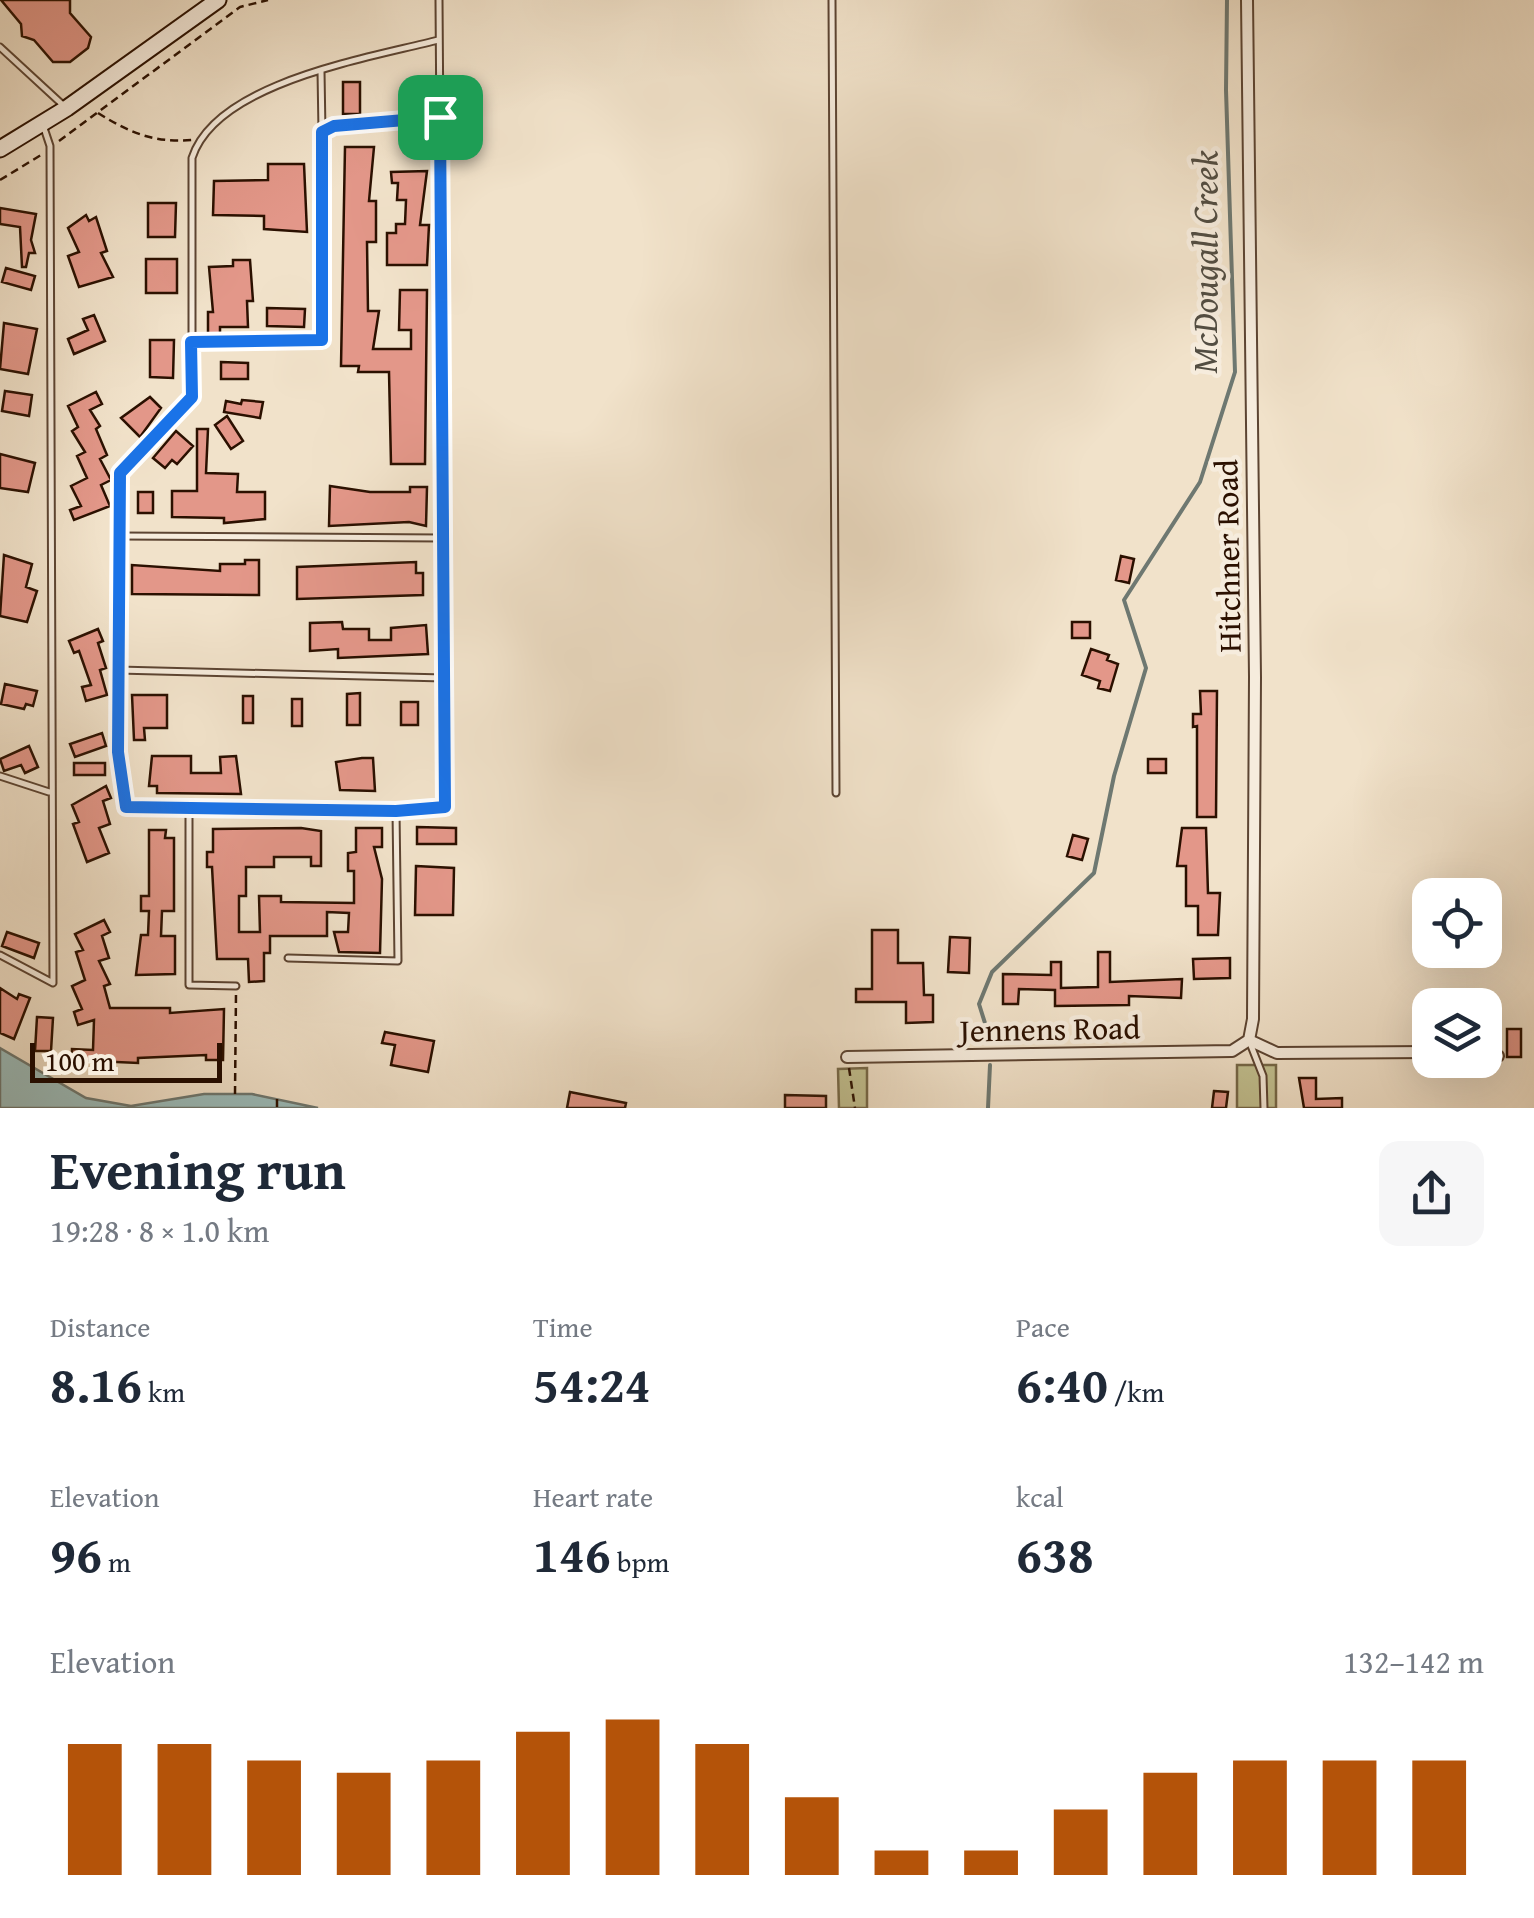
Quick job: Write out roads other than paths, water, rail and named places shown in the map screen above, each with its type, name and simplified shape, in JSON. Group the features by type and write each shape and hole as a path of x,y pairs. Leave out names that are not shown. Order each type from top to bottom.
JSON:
{"main road":[{"path":"0,149 66,108 218,0"}],"street":[{"name":"Hitchner Road","path":"1247,0 1255,677 1254,1019 1249,1040"},
{"path":"1249,1040 1278,1053 1412,1052"},
{"name":"Jennens Road","path":"847,1057 1232,1052 1249,1040"}],"lane":[{"path":"126,807 396,811 445,807 440,0"},
{"path":"832,0 836,793"},
{"path":"192,397 192,158 198,139 239,106 289,79 440,40"},
{"path":"0,47 66,108"},
{"path":"191,342 322,340 321,71"},
{"path":"322,132 334,126 440,117"},
{"path":"0,955 54,984 57,956 50,792 50,146 42,122"},
{"path":"120,536 442,538"},
{"path":"118,670 444,678"},
{"path":"0,776 50,792"},
{"path":"189,808 189,985 236,986"},
{"path":"288,958 398,961 396,811"},
{"name":"Hitchner Road","path":"1249,1040 1263,1076 1264,1108"}],"water":[{"path":"0,1048 86,1098 131,1106 204,1094 252,1094 318,1108 0,1108"}],"waterway":[{"name":"McDougall Creek","path":"990,1039 979,1004 992,972 1094,873 1114,776 1146,668 1124,600 1200,482 1235,372 1227,0"},
{"name":"McDougall Creek","path":"988,1108 990,1065"}]}
